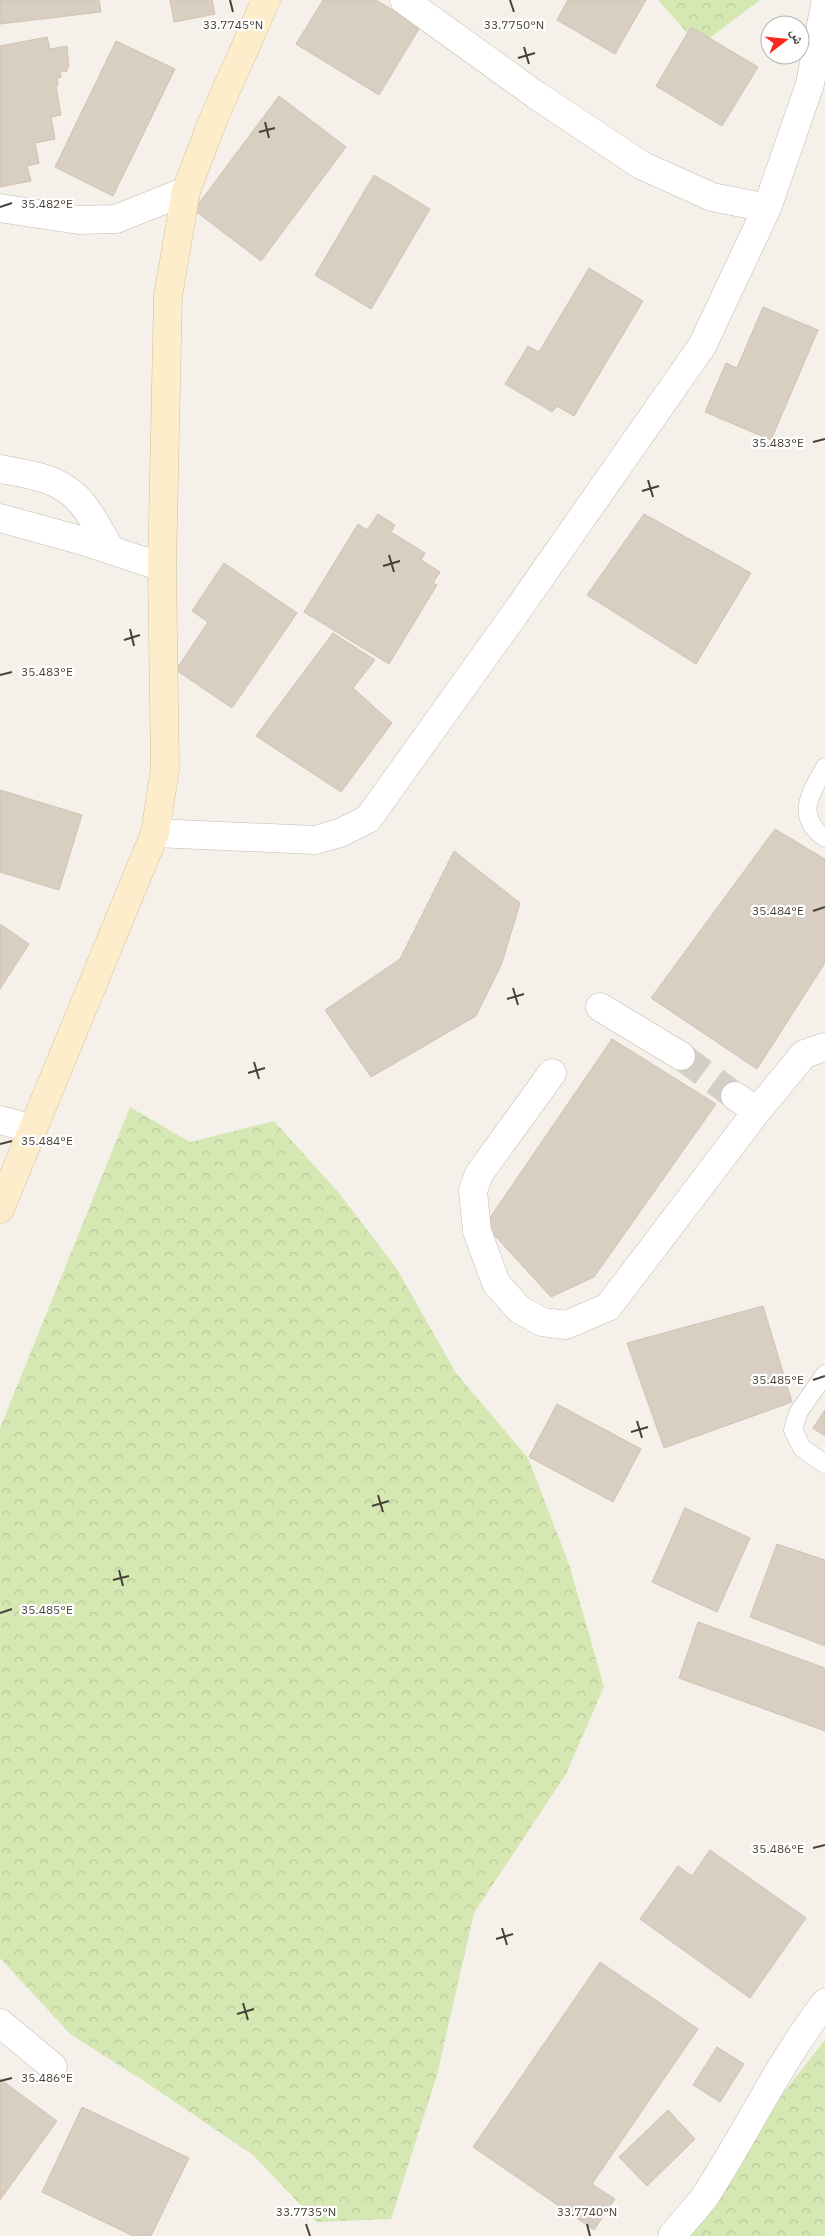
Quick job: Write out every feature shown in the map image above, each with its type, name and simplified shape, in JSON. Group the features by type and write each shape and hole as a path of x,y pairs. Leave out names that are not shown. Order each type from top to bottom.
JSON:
{"street":[{"path":"0,1209 155,833 165,769 162,567 168,296 186,191 212,120 266,0"},
{"path":"404,0 536,95 641,164 712,197 767,208"},
{"path":"155,833 315,840 340,833 368,819 520,607 702,346 767,208 810,84 825,4"},
{"path":"0,208 78,220 116,219 186,191"},
{"path":"0,469 33,475 62,485 84,505 111,550"},
{"path":"0,518 111,550 162,567"},
{"path":"600,1007 681,1056"},
{"path":"552,1072 479,1174 473,1191 477,1231 496,1283 519,1309 542,1322 566,1325 608,1307 746,1103 804,1054 825,1048"},
{"path":"0,1120 33,1129"},
{"path":"672,2236 702,2200 734,2150 800,2035 825,2003"},
{"path":"0,2023 53,2067"}],"lane":[{"path":"825,767 807,802 807,816 817,832 825,838"},
{"path":"825,1374 798,1413 793,1430 802,1448 825,1464"}],"green space":[{"path":"658,0 760,0 699,46"},
{"path":"130,1107 190,1142 274,1121 339,1193 397,1269 456,1373 528,1458 569,1564 604,1687 566,1774 474,1913 437,2075 391,2219 317,2222 253,2155 147,2083 70,2034 0,1958 0,1428"},
{"path":"825,2040 825,2236 670,2236"}],"building":[{"path":"0,0 99,0 101,12 0,24"},
{"path":"170,0 212,0 215,14 174,22"},
{"path":"323,0 376,0 420,27 379,95 296,44"},
{"path":"568,0 646,0 615,54 557,20"},
{"path":"691,27 758,67 722,126 656,86"},
{"path":"47,37 50,49 67,46 69,67 67,71 60,72 61,77 57,78 58,85 56,86 61,115 51,117 55,139 35,143 39,163 27,166 31,181 0,187 0,46"},
{"path":"116,41 175,69 113,196 55,167"},
{"path":"279,96 346,147 261,261 194,210"},
{"path":"374,175 430,209 371,309 315,275"},
{"path":"589,268 643,301 574,416 557,406 552,412 505,384 528,346 539,352"},
{"path":"763,307 818,330 771,440 705,412 726,363 737,368"},
{"path":"378,514 395,525 391,532 425,553 421,560 440,572 433,583 437,585 389,664 304,612 358,524 367,530"},
{"path":"644,514 751,573 696,664 587,595"},
{"path":"224,563 297,613 232,708 176,670 208,622 192,611"},
{"path":"333,633 375,660 353,688 392,723 341,792 256,736"},
{"path":"0,790 82,815 59,890 0,872"},
{"path":"775,829 825,859 825,963 757,1069 651,998"},
{"path":"454,851 520,903 502,963 476,1016 371,1077 325,1010 400,959"},
{"path":"0,924 29,944 0,989"},
{"path":"612,1039 716,1104 594,1277 551,1297 485,1225"},
{"path":"763,1306 792,1402 664,1448 627,1343"},
{"path":"557,1404 641,1449 613,1502 529,1457"},
{"path":"825,1410 825,1436 813,1428"},
{"path":"685,1508 750,1538 717,1612 652,1582"},
{"path":"777,1544 825,1560 825,1646 750,1617"},
{"path":"698,1622 825,1668 825,1731 679,1678"},
{"path":"710,1850 806,1918 750,1998 640,1919 678,1866 692,1876"},
{"path":"600,1962 698,2029 592,2184 615,2199 594,2230 473,2147"},
{"path":"717,2047 744,2064 720,2102 693,2085"},
{"path":"0,2079 57,2121 0,2200"},
{"path":"82,2107 189,2158 151,2236 133,2236 42,2192"},
{"path":"668,2110 695,2139 647,2186 619,2157"}],"tunnel":[{"path":"681,1056 735,1096"}]}
